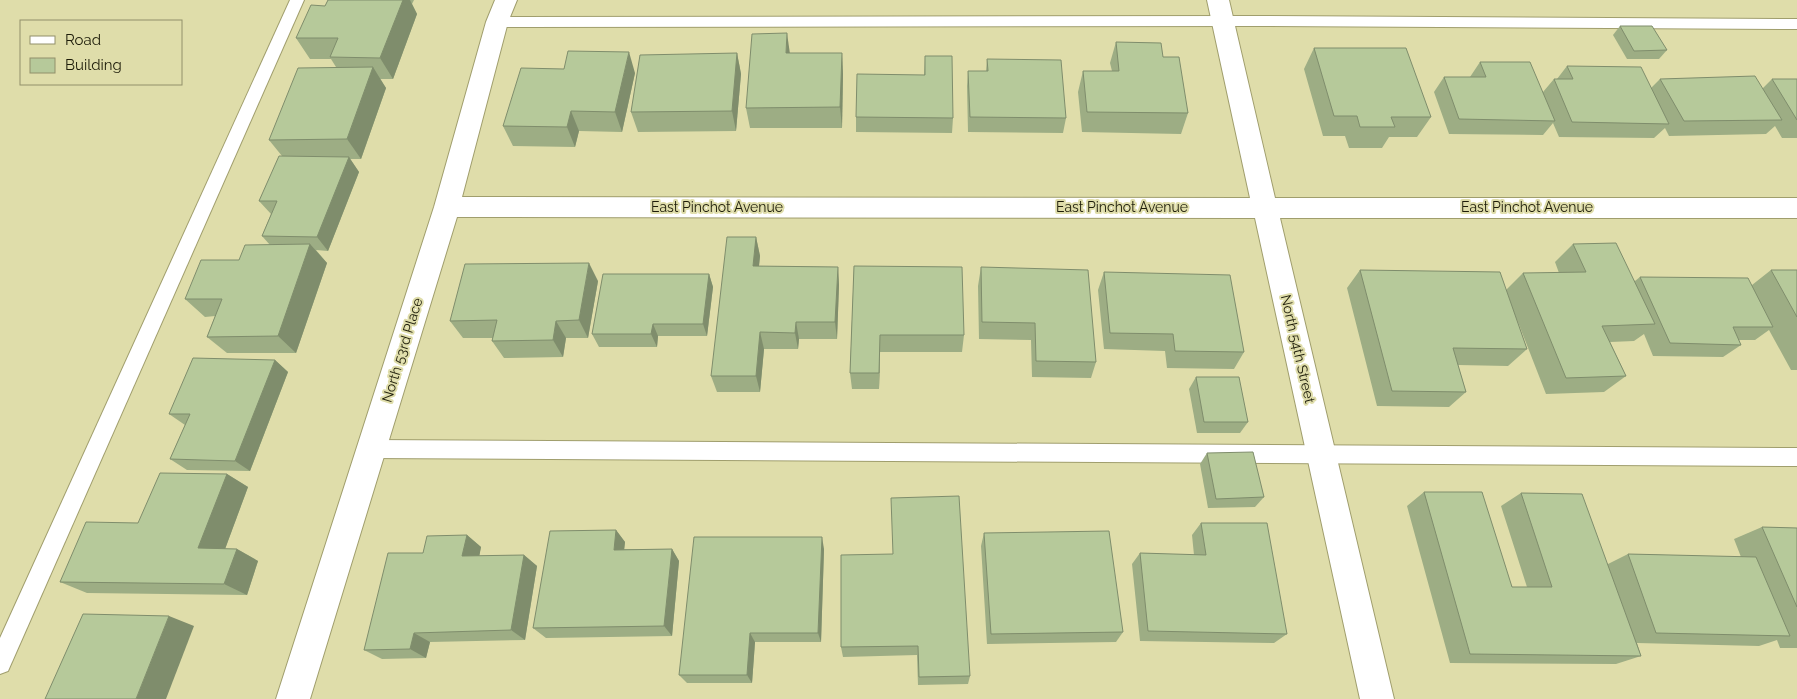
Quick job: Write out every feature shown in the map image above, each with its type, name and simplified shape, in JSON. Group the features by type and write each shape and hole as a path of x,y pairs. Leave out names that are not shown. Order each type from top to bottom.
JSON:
{"street":[{"name":"North 54th Street","path":"1221,10 1377,699"},
{"name":"North 53rd Place","path":"293,699 447,206 502,11"},
{"name":"East Pinchot Avenue","path":"447,206 1797,208"}],"lane":[{"path":"0,663 297,0"},
{"path":"502,11 1221,10 1797,24"},
{"path":"371,448 1797,457"}],"building":[{"path":"328,0 403,0 380,58 330,57 338,38 296,38 311,5 325,6"},
{"path":"1620,26 1652,26 1667,50 1634,51"},
{"path":"787,33 786,53 842,53 840,107 746,108 752,34"},
{"path":"1116,42 1161,43 1163,57 1179,57 1188,113 1087,112 1083,71 1119,71"},
{"path":"1314,48 1406,48 1431,117 1391,117 1395,127 1360,127 1357,116 1334,116"},
{"path":"568,51 629,52 615,112 571,111 567,127 503,126 521,68 564,69"},
{"path":"737,53 732,111 631,112 640,55"},
{"path":"925,56 952,56 953,118 856,117 857,74 925,75"},
{"path":"987,59 1061,60 1066,118 970,117 968,71 988,71"},
{"path":"1480,62 1530,62 1555,121 1459,119 1444,77 1486,77"},
{"path":"1567,66 1641,67 1669,124 1572,122 1554,79 1573,79"},
{"path":"373,67 347,139 269,140 298,68"},
{"path":"1755,76 1782,120 1684,121 1660,79"},
{"path":"1772,79 1797,79 1797,120"},
{"path":"279,156 349,157 317,237 262,236 277,201 259,201"},
{"path":"727,237 756,237 753,266 838,267 835,322 796,322 795,333 760,332 756,376 711,376"},
{"path":"1616,243 1655,324 1602,326 1626,376 1566,378 1523,273 1586,272 1573,244"},
{"path":"310,244 278,336 207,337 222,299 185,299 201,260 239,260 245,245"},
{"path":"589,263 579,320 556,321 553,340 492,341 497,320 450,321 465,264"},
{"path":"854,266 962,267 964,335 880,335 879,373 850,373"},
{"path":"981,267 1088,270 1096,362 1036,361 1035,323 982,322"},
{"path":"1360,270 1500,272 1527,349 1453,348 1466,392 1392,391"},
{"path":"1771,270 1797,270 1797,317"},
{"path":"1104,272 1230,275 1244,352 1175,351 1173,334 1110,333"},
{"path":"603,274 709,274 703,324 653,324 651,334 592,334"},
{"path":"1640,277 1748,278 1773,327 1733,327 1741,345 1670,343"},
{"path":"193,358 275,360 235,461 170,459 190,414 169,414"},
{"path":"1196,377 1239,377 1248,422 1204,422"},
{"path":"1253,452 1264,497 1216,499 1207,453"},
{"path":"160,473 227,474 198,548 237,549 224,584 60,582 86,522 138,523"},
{"path":"1424,492 1482,492 1512,587 1552,587 1521,493 1582,494 1641,656 1470,654"},
{"path":"959,496 970,676 919,677 918,646 841,647 841,555 893,554 891,498"},
{"path":"1201,523 1267,523 1287,634 1148,631 1140,553 1206,555"},
{"path":"1762,527 1797,528 1797,607"},
{"path":"616,530 614,550 672,549 664,626 533,628 550,531"},
{"path":"1109,531 1123,632 991,634 984,533"},
{"path":"467,535 462,556 524,555 511,630 414,633 410,649 364,650 388,553 423,553 427,536"},
{"path":"694,537 822,537 818,633 750,633 747,675 679,675"},
{"path":"1628,554 1756,557 1790,636 1656,633"},
{"path":"83,614 169,616 136,699 45,699"}]}
